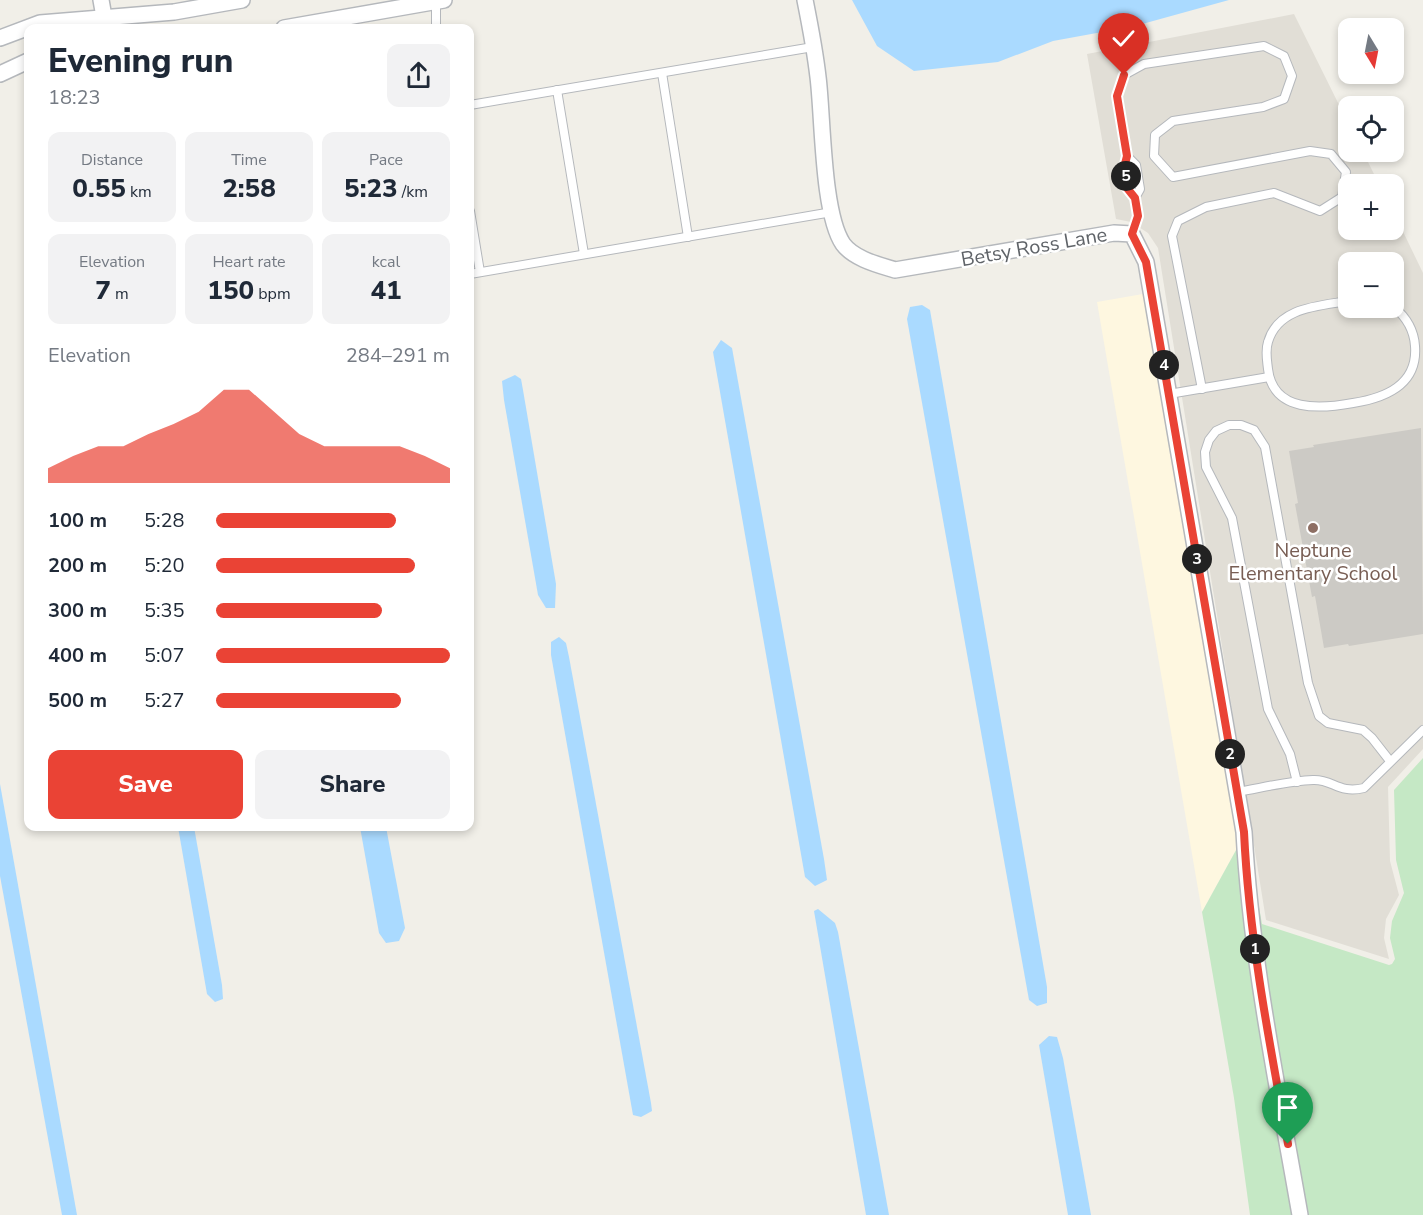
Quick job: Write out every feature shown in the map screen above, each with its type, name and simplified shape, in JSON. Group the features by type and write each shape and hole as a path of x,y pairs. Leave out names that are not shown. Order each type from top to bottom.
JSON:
{"street":[{"path":"101,0 105,22"},
{"path":"37,24 105,22 242,0"},
{"path":"306,24 439,0"},
{"name":"Betsy Ross Lane","path":"805,0 818,77 833,220 844,245 866,261 896,270 1114,233 1132,234 1146,262 1244,832 1247,886 1263,1002 1300,1215"},
{"path":"0,38 24,29"},
{"path":"0,74 24,63"}],"lane":[{"path":"436,24 439,0"},
{"path":"1132,234 1138,216 1135,198 1127,188 1124,168 1127,156 1117,96 1124,75 1144,64 1264,46 1284,56 1292,76 1284,99 1263,107 1173,121 1155,135 1154,156 1173,177 1310,151 1331,154 1346,172 1342,197 1320,211 1274,193 1206,207 1178,221 1172,236 1202,389"},
{"path":"474,104 813,47"},
{"path":"662,73 688,237"},
{"path":"557,90 584,255"},
{"path":"1127,156 1136,165 1140,189 1135,198"},
{"path":"474,273 832,212"},
{"path":"474,236 480,272"},
{"path":"1338,303 1302,309 1283,320 1268,340 1266,353 1269,377 1279,393 1290,402 1305,407 1327,408 1377,399 1402,385 1410,375 1416,351 1412,331 1404,316"},
{"path":"1169,394 1269,377"},
{"path":"1297,782 1290,754 1268,709 1232,518 1206,467 1205,452 1209,440 1216,431 1229,425 1254,430 1265,447 1308,683 1319,716 1328,723 1363,730 1390,761"},
{"path":"1237,792 1315,780 1352,791 1364,788 1423,730"}],"shaded area":[{"name":"Neptune Elementary School","path":"1294,14 1338,103 1338,162 1368,162 1374,174 1338,174 1338,240 1404,240 1404,234 1423,273 1423,749 1388,787 1390,861 1399,895 1386,919 1384,938 1389,959 1266,920 1158,248 1148,233 1131,222 1116,219 1087,54"},
{"path":"1160,291 1246,832 1202,912 1097,302"}],"green space":[{"path":"1423,758 1423,1215 1250,1215 1234,1098 1202,912 1246,832 1262,924 1389,965 1392,964 1395,959 1390,938 1392,921 1404,893 1396,860 1394,790"}],"water":[{"path":"852,0 1229,0 1135,26 1053,41 998,62 914,71 877,46"},
{"path":"922,305 930,310 1047,987 1047,1003 1037,1006 1029,1000 907,319 910,307"},
{"path":"721,340 732,348 824,859 827,880 815,886 805,877 713,352"},
{"path":"515,375 521,379 523,390 556,584 555,608 546,608 538,595 504,400 502,381"},
{"path":"559,637 566,643 569,657 651,1103 652,1111 641,1117 633,1115 551,655 551,642"},
{"path":"0,784 77,1215 62,1215 0,876"},
{"path":"179,831 195,831 223,999 215,1002 207,994"},
{"path":"361,831 387,831 405,928 399,941 386,943 379,933"},
{"path":"818,909 835,923 838,932 889,1215 866,1215 814,911"},
{"path":"1049,1036 1057,1037 1063,1058 1091,1215 1068,1215 1039,1045"}],"building":[{"path":"1421,428 1423,634 1324,648 1295,504 1298,503 1289,451"}],"place":[{"name":"Neptune Elementary School","path":"1313,528"}],"route":[{"path":"1124,75 1117,96 1127,156 1124,168 1127,188 1135,198 1138,216 1132,234 1146,262 1244,832 1247,886 1263,1002 1288,1144"}]}
